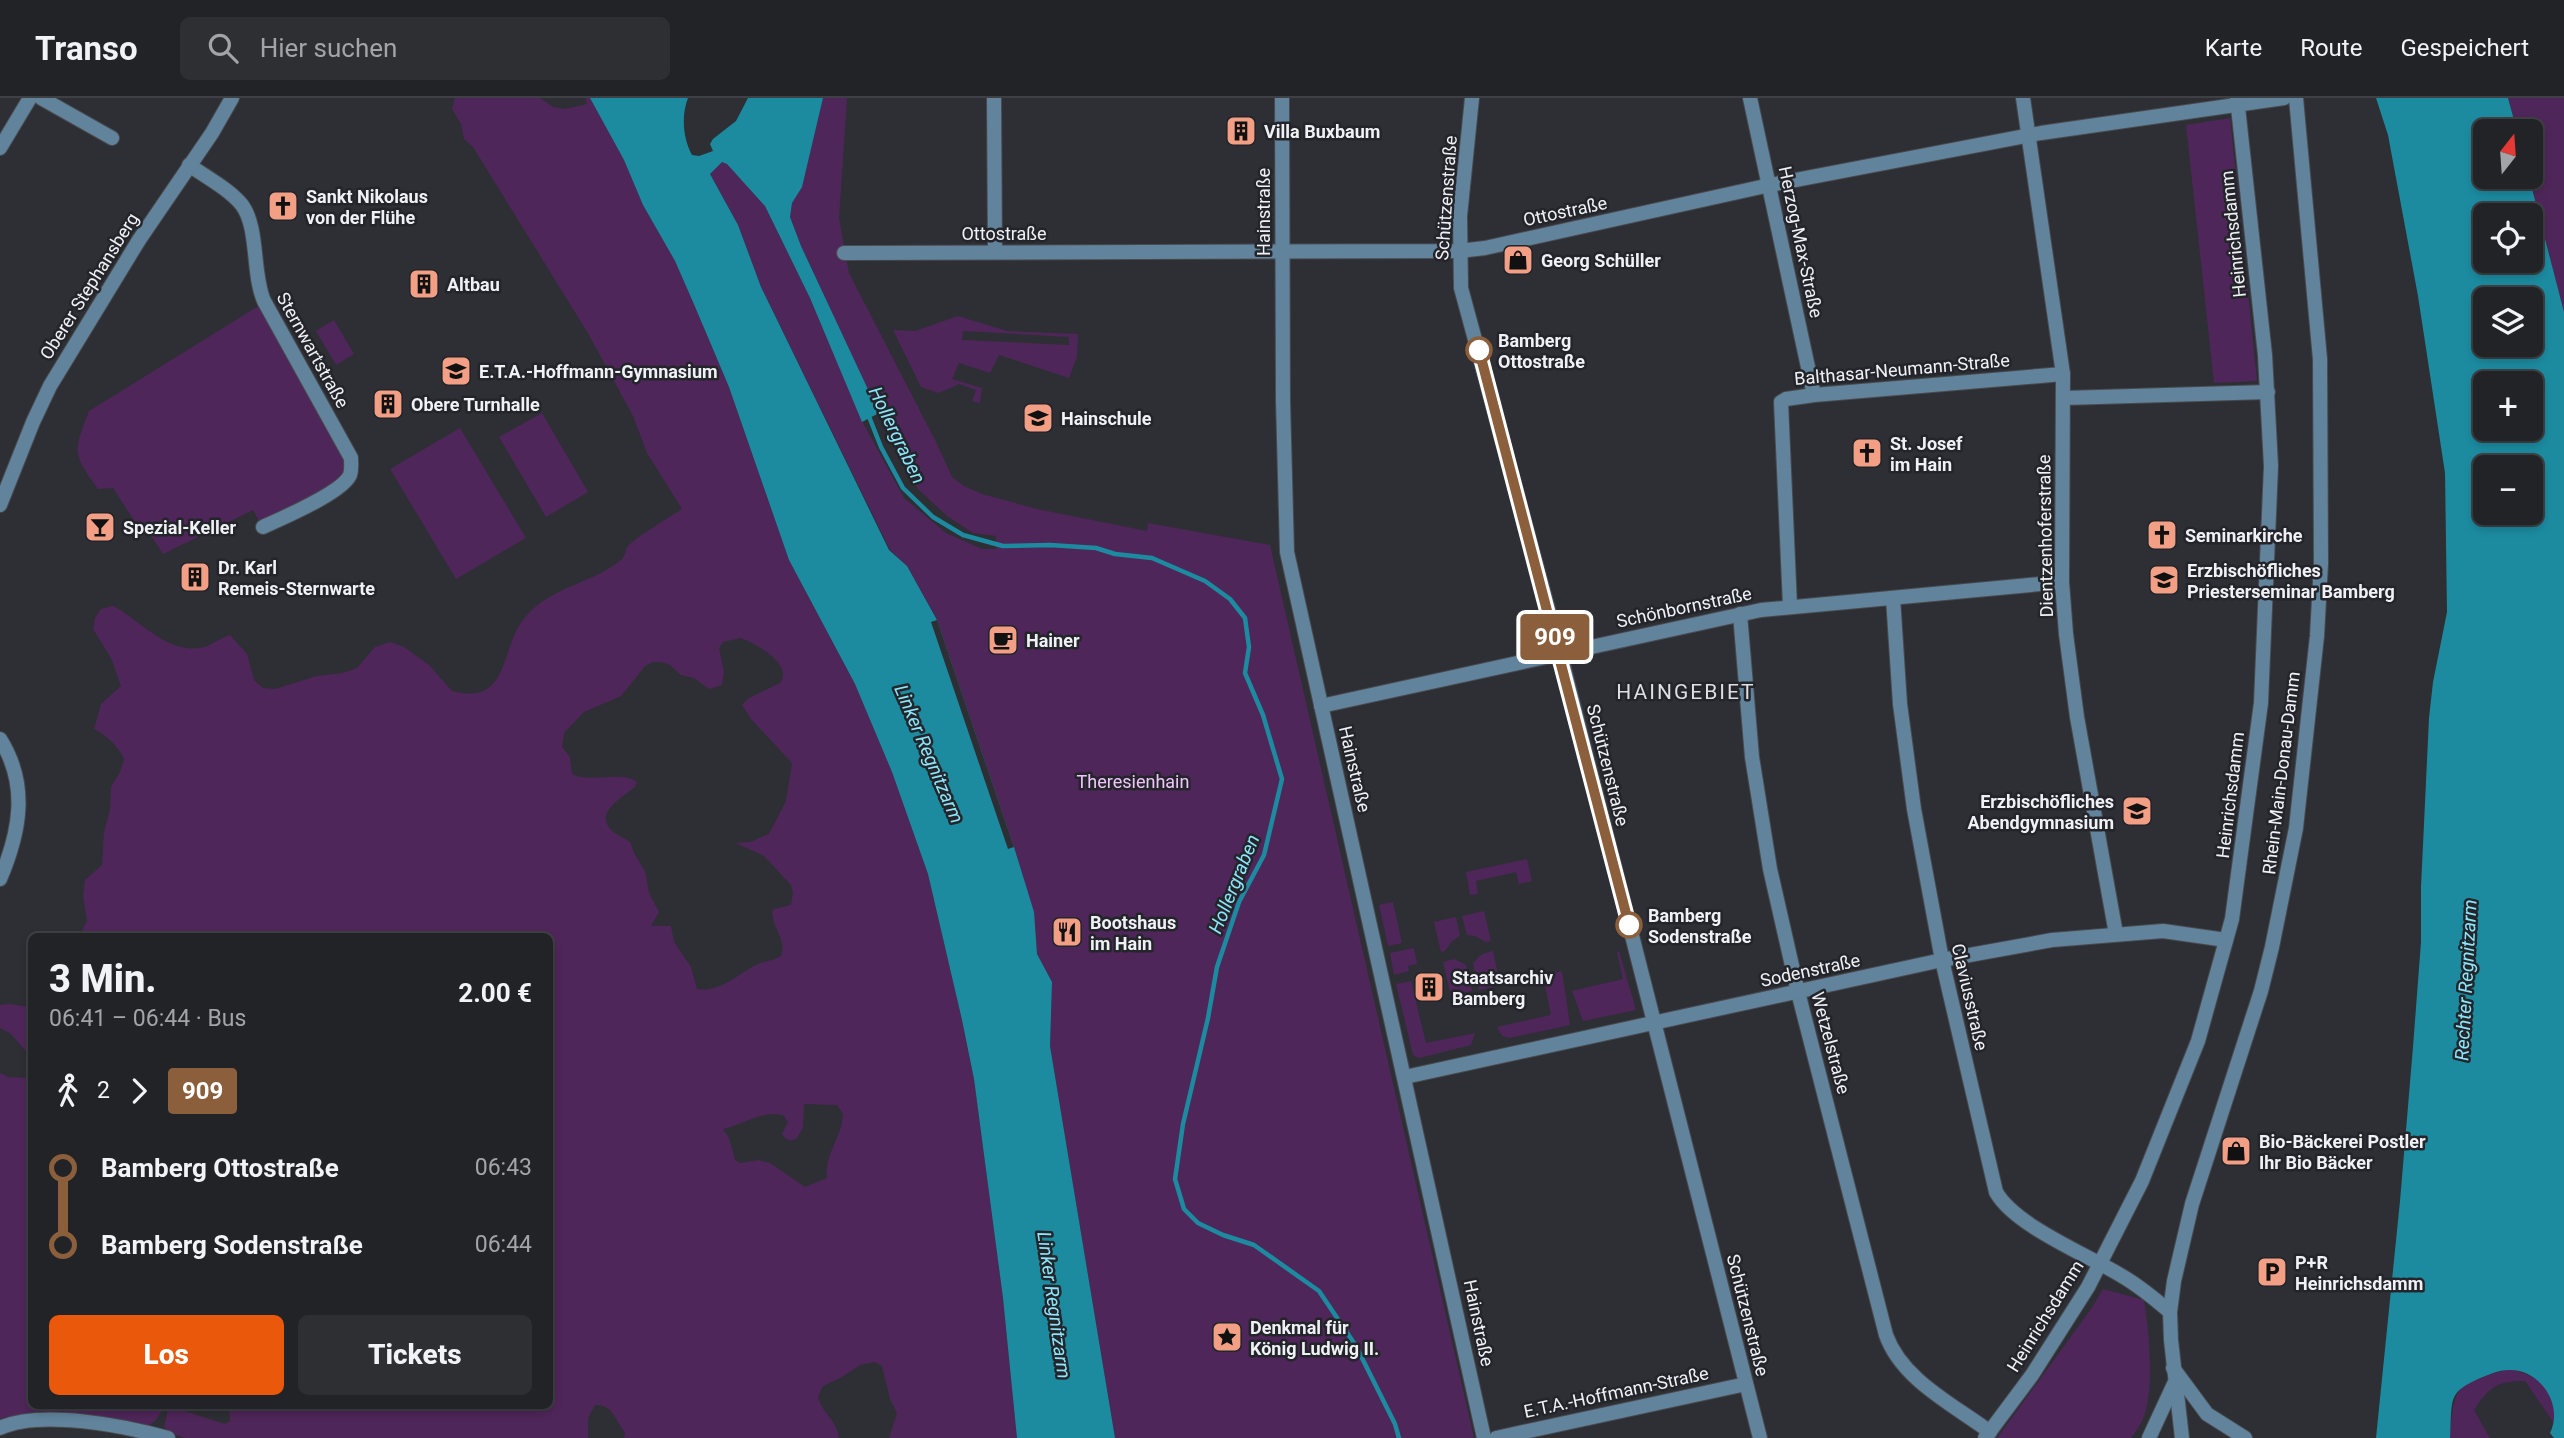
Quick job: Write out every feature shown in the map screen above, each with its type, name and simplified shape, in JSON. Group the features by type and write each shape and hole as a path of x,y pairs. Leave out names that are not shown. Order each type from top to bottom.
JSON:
{"street":[{"path":"0,148 30,98"},
{"path":"41,98 112,138"},
{"name":"Oberer Stephansberg","path":"0,505 50,386 139,240 212,133 232,98"},
{"path":"994,98 995,252"},
{"name":"Hainstraße","path":"1282,98 1286,537 1484,1438"},
{"name":"Schützenstraße","path":"1472,98 1460,216 1461,288 1560,653 1760,1438"},
{"name":"Herzog-Max-Straße","path":"1750,98 1814,395"},
{"name":"Dientzenhoferstraße","path":"2023,98 2063,374 2062,582 2077,717 2116,934"},
{"name":"Ottostraße","path":"844,253 1459,251 1485,248 1770,186 2029,135 2237,101 2284,98"},
{"name":"Rhein-Main-Donau-Damm","path":"2182,1438 2172,1367 2170,1312 2179,1256 2192,1204 2273,947 2296,828 2308,734 2321,564 2320,359 2296,98"},
{"name":"Heinrichsdamm","path":"1988,1435 2032,1375 2100,1265 2142,1181 2180,1089 2206,1014 2226,940 2242,856 2261,704 2270,466 2268,392 2237,101"},
{"name":"Sternwartstraße","path":"189,165 231,196 245,212 261,294 351,458 351,473 343,484 263,527"},
{"name":"Balthasar-Neumann-Straße","path":"1790,606 1781,402 1814,395 2063,374"},
{"path":"2064,398 2268,392"},
{"name":"Schönbornstraße","path":"1321,706 1740,614 1790,606 2062,582"},
{"name":"Claviusstraße","path":"1893,598 1900,704 1927,886 1996,1192 2017,1215 2146,1292 2170,1312"},
{"name":"Wetzelstraße","path":"1740,614 1752,757 1777,902 1890,1346 1904,1367 1988,1435"},
{"path":"0,739 13,762 18,782 20,818 16,837 0,879"},
{"name":"Sodenstraße","path":"1405,1077 1942,960 2052,940 2163,931 2226,940"},
{"path":"2172,1367 2207,1414 2245,1438"},
{"path":"2149,1438 2174,1383"},
{"name":"E.T.A.-Hoffmann-Straße","path":"1496,1438 1745,1384"},
{"path":"0,1428 26,1421 55,1419 110,1426 167,1438"}],"green space":[{"path":"455,98 540,98 553,107 565,109 587,104 585,98 590,98 624,160 643,205 675,261 729,387 789,560 855,684 892,772 928,874 962,1020 974,1079 1003,1298 1017,1438 889,1438 897,1413 890,1399 882,1366 875,1362 860,1365 823,1386 818,1397 839,1438 624,1438 625,1432 613,1413 601,1405 595,1405 588,1418 588,1438 185,1438 164,1427 168,1409 178,1409 225,1424 230,1421 229,1409 553,1409 553,933 81,933 87,921 83,896 85,880 102,865 111,787 124,759 112,742 94,729 101,704 121,686 111,658 93,629 95,618 101,609 113,606 153,634 187,648 204,647 230,635 247,654 254,680 263,688 275,689 317,676 343,673 357,668 375,647 390,642 404,647 429,665 452,691 472,694 485,690 495,682 519,627 538,605 610,568 623,558 632,542 682,509 647,453 633,416 589,335 473,147 464,139 461,124 452,109","holes":["741,638 755,644 778,662 783,676 780,683 749,698 742,705 751,719 792,763 786,801 769,834 750,842 736,843 764,856 791,885 791,905 772,911 781,939 781,956 754,966 720,986 697,989 691,967 674,942 671,926 651,926 659,912 649,893 645,871 630,842 615,833 606,820 610,808 635,787 637,782 623,777 588,778 572,774 570,757 562,747 564,733 584,712 621,696 645,666 653,662 670,665 681,675 694,678 709,689 722,685 724,672 719,648 723,642","804,1104 837,1105 843,1114 842,1123 828,1161 827,1178 805,1187 770,1163 758,1160 740,1163 735,1160 729,1138 723,1129 760,1116 783,1115 788,1122 782,1134 792,1140 796,1139 803,1128"]},
{"name":"Theresienhain","path":"823,98 847,98 839,218 849,273 952,477 982,494 1037,509 1147,531 1148,523 1270,545 1474,1438 1115,1438 1050,1046 1052,982 1037,954 1033,912 1014,847 937,619 907,566 890,550 761,287 738,225 710,174 722,162 727,164 765,206 810,298 862,421 904,498 946,533 982,549 996,549 996,536 973,533 947,516 918,489 896,451 801,246 790,217 792,203 802,186"},
{"path":"2508,98 2564,98 2564,312 2543,231 2543,203 2536,203 2532,189 2543,189 2543,119 2514,119"},
{"path":"2230,118 2257,381 2214,383 2186,125"},
{"path":"260,305 341,453 344,464 341,475 316,495 260,523 253,510 163,554 146,528 141,531 113,488 98,489 83,467 78,444 89,411"},
{"path":"958,316 1007,331 1078,334 1077,357 1069,378 999,355 990,373 959,363 952,379 982,388 980,403 972,401 976,390 959,384 939,393 921,387 893,330 915,331","holes":["963,331 1069,337 1069,345 962,340"]},
{"path":"334,320 354,354 336,365 316,331"},
{"path":"542,413 588,492 546,517 499,437"},
{"path":"460,428 526,538 456,579 390,469"},
{"path":"1527,859 1532,881 1519,884 1516,872 1476,881 1478,894 1470,895 1466,872"},
{"path":"1393,902 1402,943 1388,946 1379,905"},
{"path":"1484,911 1491,941 1486,942 1467,935 1462,916"},
{"path":"1456,917 1460,936 1441,952 1434,922"},
{"path":"1414,948 1417,964 1408,966 1409,971 1394,975 1390,953"},
{"path":"1493,951 1500,985 1479,990 1473,963 1482,954"},
{"path":"1619,951 1636,1010 1583,1021 1572,991 1623,979 1617,952"},
{"path":"1454,959 1466,965 1472,991 1451,996 1443,962"},
{"path":"1562,971 1570,1025 1509,1038 1502,1036 1497,1027 1551,1015 1543,976"},
{"path":"1411,981 1426,1043 1475,1033 1471,1045 1419,1058 1413,1055 1396,984"},
{"path":"0,1005 28,1007 28,1054 10,1033 0,1028"},
{"path":"0,1073 8,1077 28,1078 28,1409 162,1409 157,1418 146,1426 33,1412 0,1419"},
{"path":"2103,1289 2144,1300 2150,1377 2147,1407 2139,1427 2131,1438 1997,1438 2091,1309"},
{"path":"2509,1369 2530,1376 2546,1387 2556,1404 2556,1426 2525,1381 2515,1381 2501,1384 2489,1391 2474,1410 2490,1438 2450,1438 2453,1407 2461,1389 2478,1378"}],"water":[{"name":"Linker Regnitzarm","path":"590,98 688,98 684,112 685,134 692,155 699,156 713,151 710,144 713,139 736,121 748,98 823,98 802,187 792,203 790,217 879,413 862,422 810,298 765,206 727,164 722,162 710,174 738,225 761,287 889,550 907,566 937,620 1014,847 1034,912 1037,954 1052,982 1050,1046 1115,1438 1017,1438 1003,1298 974,1079 928,874 892,772 855,684 789,560 729,387 693,302 675,261 643,205 624,160"},
{"name":"Rechter Regnitzarm","path":"2376,98 2508,98 2514,119 2473,119 2473,189 2532,189 2536,203 2473,203 2473,273 2543,273 2543,231 2564,312 2564,1438 2554,1438 2550,1433 2554,1411 2551,1400 2539,1382 2520,1371 2509,1370 2482,1377 2457,1392 2452,1404 2450,1438 2376,1438 2400,1201 2421,942 2429,718 2447,612 2445,473 2418,296 2388,135"}],"pier":[{"path":"937,620 1014,847 1008,849 931,622"}],"waterway":[{"name":"Hollergraben","path":"868,414 881,447 903,488 933,517 963,535 1003,546 1096,548 1115,554 1152,558 1205,581 1230,599 1245,618 1249,647 1245,673 1263,715 1282,779 1264,855 1239,902 1217,967 1183,1124 1175,1179 1184,1209 1198,1223 1254,1245 1319,1291 1356,1346 1395,1424 1399,1438"}],"bus line":[{"name":"909","path":"1479,350 1629,925"}],"place":[{"name":"Villa Buxbaum","path":"1241,131"},
{"name":"Sankt Nikolaus von der Flühe","path":"283,206"},
{"name":"Georg Schüller","path":"1518,260"},
{"name":"Altbau","path":"424,284"},
{"name":"Bamberg Ottostraße","path":"1479,350"},
{"name":"E.T.A.-Hoffmann-Gymnasium","path":"456,371"},
{"name":"Obere Turnhalle","path":"388,404"},
{"name":"Hainschule","path":"1038,418"},
{"name":"St. Josef im Hain","path":"1867,453"},
{"name":"Spezial-Keller","path":"100,527"},
{"name":"Seminarkirche","path":"2162,535"},
{"name":"Dr. Karl Remeis-Sternwarte","path":"195,577"},
{"name":"Erzbischöfliches Priesterseminar Bamberg","path":"2164,580"},
{"name":"Hainer","path":"1003,640"},
{"name":"Erzbischöfliches Abendgymnasium","path":"2137,811"},
{"name":"Bamberg Sodenstraße","path":"1629,925"},
{"name":"Bootshaus im Hain","path":"1067,932"},
{"name":"Staatsarchiv Bamberg","path":"1429,987"},
{"name":"Bio-Bäckerei Postler Ihr Bio Bäcker","path":"2236,1151"},
{"name":"P+R Heinrichsdamm","path":"2272,1272"},
{"name":"Denkmal für König Ludwig II.","path":"1227,1337"}],"district":[{"name":"HAINGEBIET","path":"1686,692"}]}
